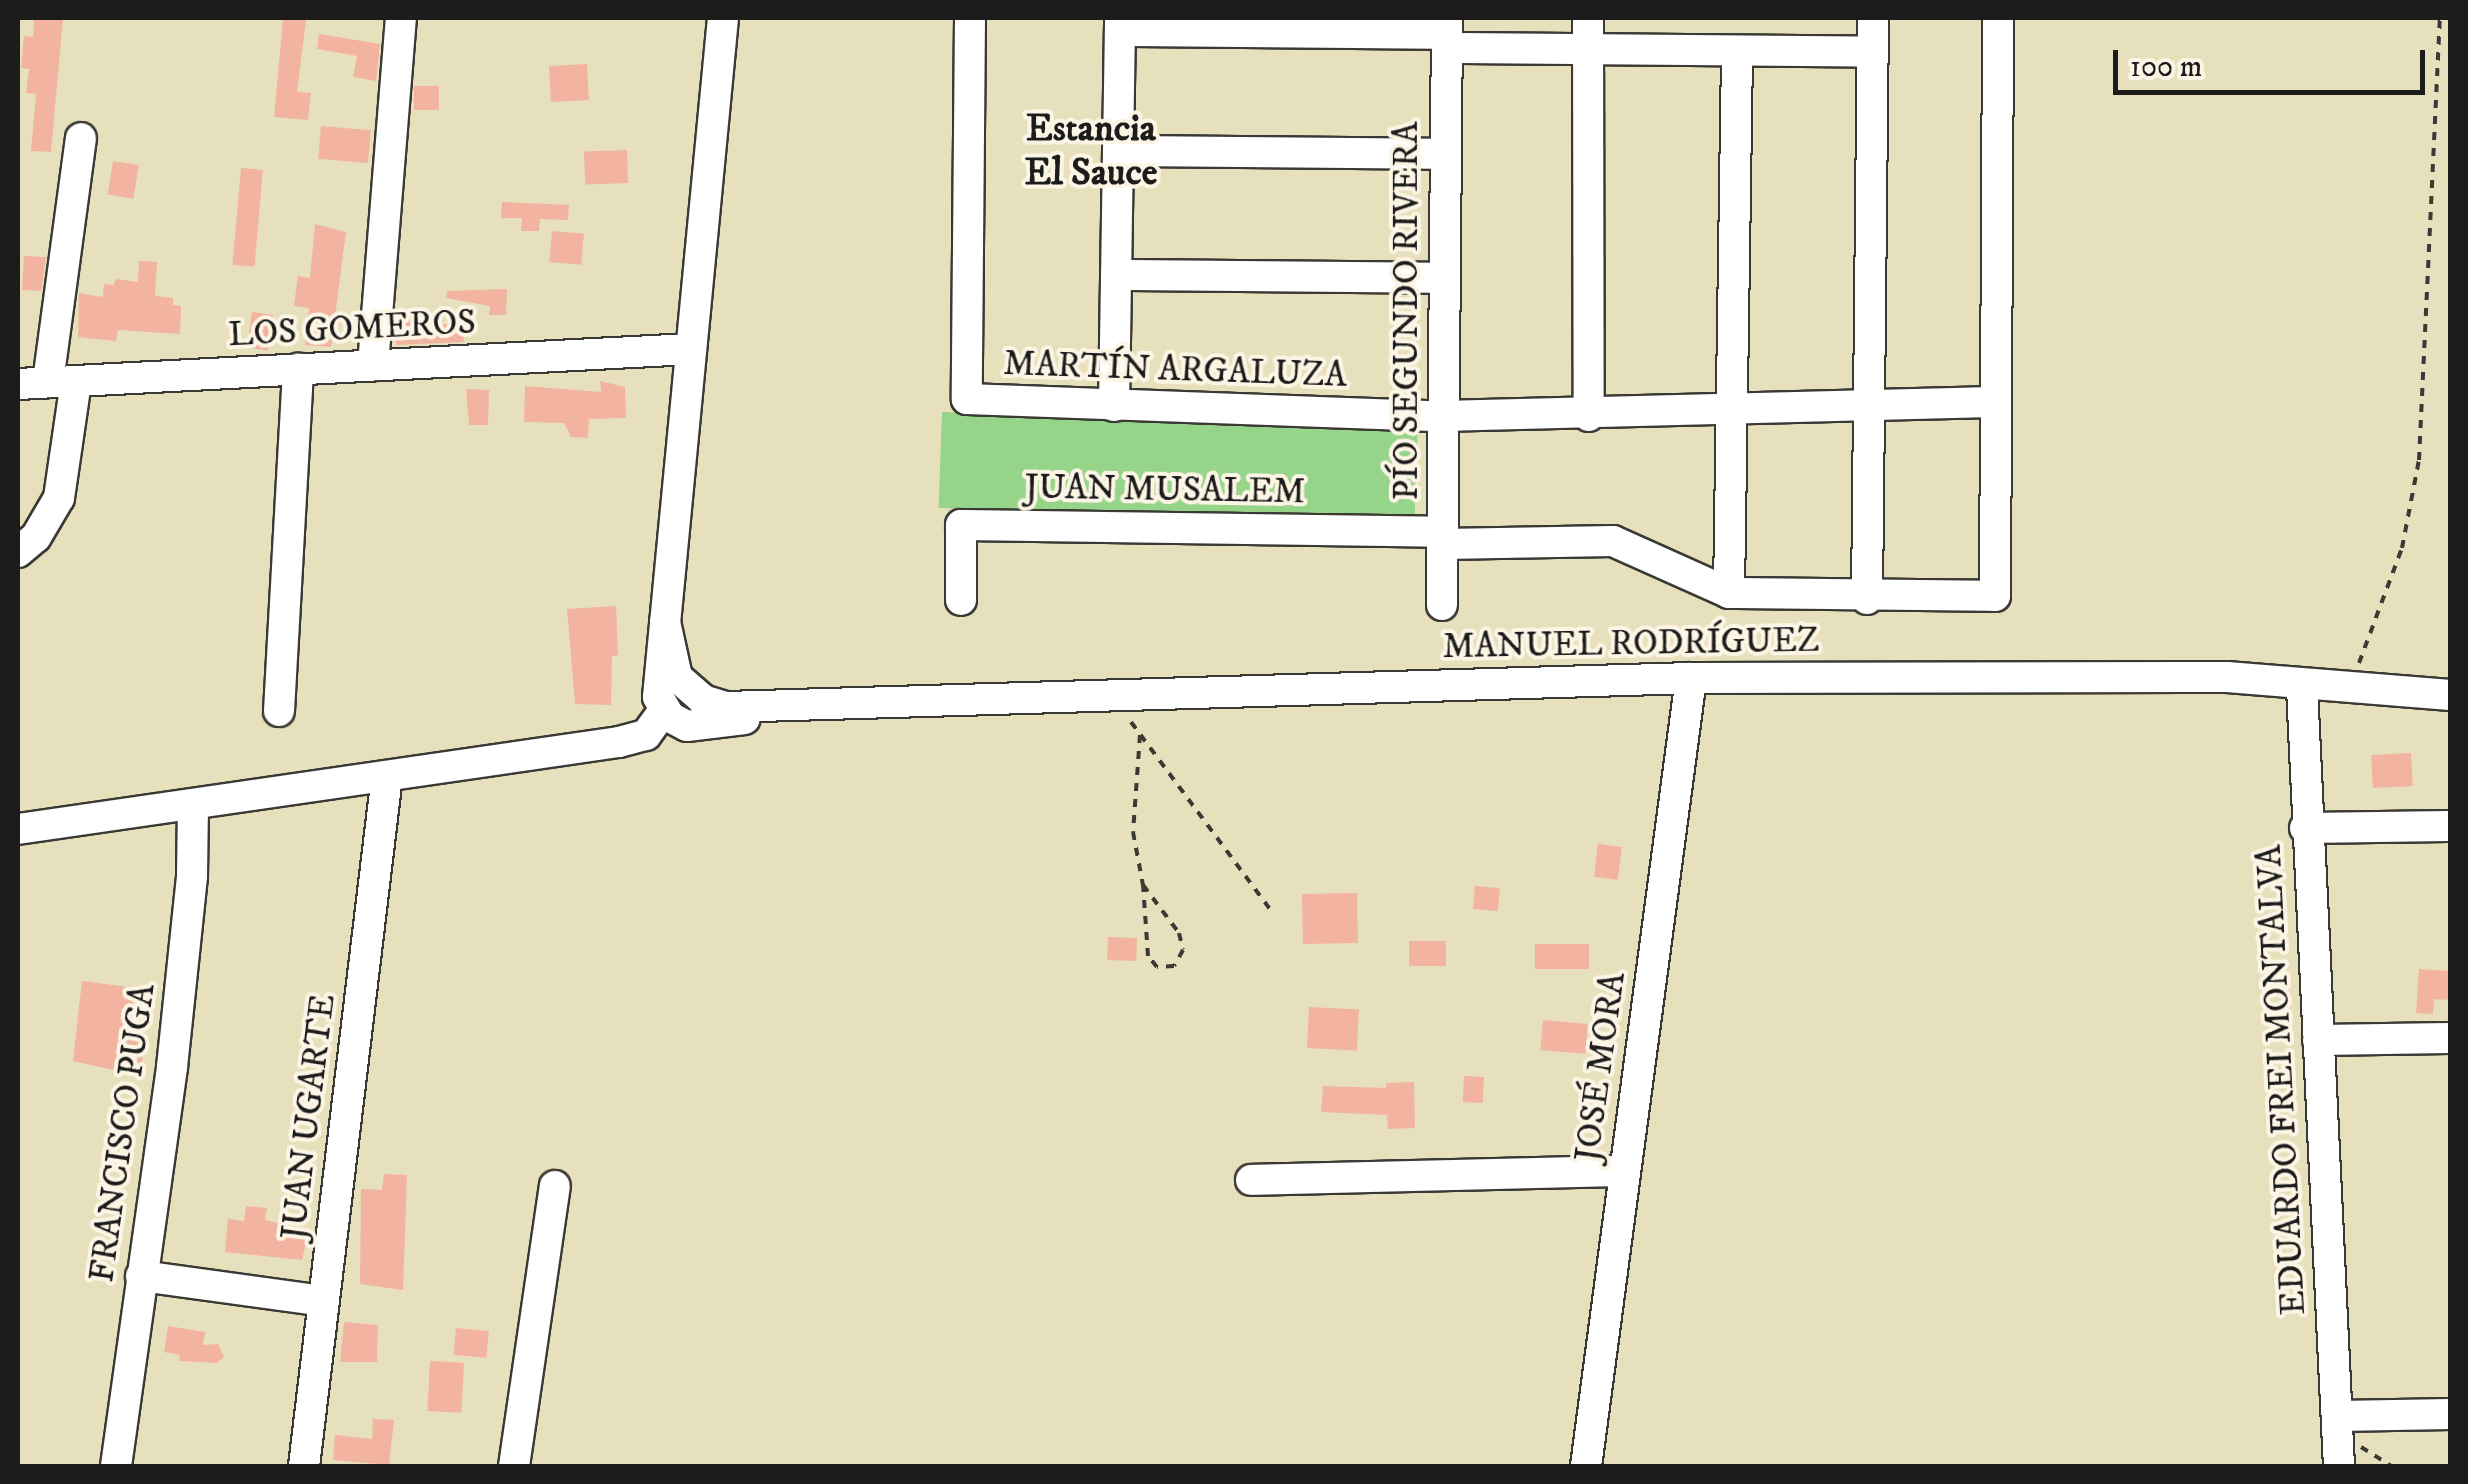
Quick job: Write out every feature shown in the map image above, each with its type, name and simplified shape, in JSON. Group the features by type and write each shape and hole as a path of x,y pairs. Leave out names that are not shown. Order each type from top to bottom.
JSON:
{"street":[{"path":"373,366 401,18"},
{"path":"18,829 193,808 646,735 664,710 658,697 723,18"},
{"name":"MARTÍN ARGALUZA","path":"970,18 967,400 1441,416 1732,413 1994,402"},
{"path":"1588,18 1589,416"},
{"path":"1867,599 1872,18"},
{"path":"1443,538 1612,541 1730,593 1867,599 1996,596 1998,18"},
{"path":"1114,406 1120,24 1447,33 1588,49 1872,52"},
{"name":"PÍO SEGUNDO RIVERA","path":"1442,605 1447,33"},
{"path":"1730,593 1737,52"},
{"path":"18,552 36,537 58,498 62,382 81,138"},
{"path":"1118,152 1446,154"},
{"path":"1116,275 1445,278"},
{"name":"LOS GOMEROS","path":"18,384 690,349"},
{"path":"280,712 298,369"},
{"name":"JUAN MUSALEM","path":"961,600 961,525 1443,538"},
{"name":"MANUEL RODRÍGUEZ","path":"665,622 673,668 703,700 726,708 812,709 1691,678 2227,678 2302,688 2450,695"},
{"name":"JOSÉ MORA","path":"1586,1466 1691,678"},
{"name":"EDUARDO FREI MONTALVA","path":"2302,688 2339,1458"},
{"name":"MANUEL RODRÍGUEZ","path":"664,710 697,727 812,709"},
{"name":"JUAN UGARTE","path":"304,1466 387,776"},
{"name":"FRANCISCO PUGA","path":"116,1466 187,936 193,808"},
{"path":"2306,828 2450,826"},
{"path":"2318,1040 2450,1038"},
{"path":"1251,1180 1625,1172"},
{"path":"514,1466 556,1186"},
{"path":"141,1276 322,1301"},
{"path":"2338,1416 2450,1414"}],"path":[{"path":"2348,691 2402,548 2416,487 2440,18"},
{"path":"1116,696 1140,735 1274,913"},
{"path":"1140,735 1132,832 1142,885 1148,956 1157,967 1174,966 1183,950 1179,934 1142,885"},
{"path":"2339,1458 2356,1444 2392,1466"}],"green space":[{"path":"942,412 1418,429 1414,525 939,508"}],"building":[{"path":"34,18 63,18 51,152 31,151 36,94 26,93 29,69 21,68 24,36 33,37"},
{"path":"283,19 306,20 297,92 311,93 308,120 274,117"},
{"path":"319,34 380,44 376,81 353,77 357,56 317,49"},
{"path":"587,64 589,100 551,102 549,66"},
{"path":"414,86 439,86 439,110 414,110"},
{"path":"321,126 371,130 368,163 318,159"},
{"path":"627,150 628,183 585,184 584,152"},
{"path":"113,161 139,165 133,199 108,195"},
{"path":"241,168 263,170 254,267 233,265"},
{"path":"502,202 569,205 568,220 540,219 539,231 521,231 522,218 501,218"},
{"path":"315,224 346,232 331,347 305,345 309,308 294,306 298,276 310,278"},
{"path":"552,231 584,234 581,265 549,262"},
{"path":"24,256 46,257 41,291 22,290"},
{"path":"139,261 157,262 155,296 173,298 173,305 181,306 180,334 118,330 116,341 78,337 79,293 103,297 104,284 114,285 116,279 138,282"},
{"path":"507,289 506,315 489,315 490,306 446,298 447,291"},
{"path":"252,312 273,315 268,351 247,348"},
{"path":"424,314 425,326 462,323 464,342 396,345 396,316"},
{"path":"600,381 625,387 626,418 589,419 588,438 571,437 564,423 524,422 525,386 601,392"},
{"path":"466,389 489,390 488,425 469,425"},
{"path":"616,606 618,655 612,656 611,705 575,704 567,609"},
{"path":"2411,753 2413,786 2373,788 2371,755"},
{"path":"1598,844 1622,847 1618,880 1594,877"},
{"path":"1475,886 1500,888 1498,911 1473,909"},
{"path":"1357,893 1358,943 1303,944 1302,894"},
{"path":"1108,937 1137,938 1136,961 1107,960"},
{"path":"1409,941 1446,941 1446,966 1409,966"},
{"path":"1535,944 1589,944 1589,969 1535,969"},
{"path":"2419,969 2450,971 2450,1000 2434,999 2433,1014 2416,1013"},
{"path":"82,981 135,988 129,1037 145,1039 140,1076 73,1061"},
{"path":"1309,1007 1359,1010 1357,1051 1307,1048"},
{"path":"1543,1020 1588,1024 1585,1054 1540,1050"},
{"path":"1464,1076 1484,1077 1483,1103 1463,1102"},
{"path":"1414,1082 1415,1128 1388,1129 1387,1115 1321,1112 1323,1086 1386,1088 1386,1083"},
{"path":"384,1174 407,1175 403,1290 360,1284 361,1189 382,1190"},
{"path":"246,1206 267,1208 265,1220 309,1231 302,1260 225,1252 228,1219 244,1221"},
{"path":"344,1322 378,1325 377,1362 340,1362"},
{"path":"168,1326 205,1332 203,1345 218,1344 224,1357 216,1363 179,1361 180,1355 164,1352"},
{"path":"456,1328 489,1331 487,1358 454,1355"},
{"path":"430,1361 464,1363 461,1413 427,1411"},
{"path":"373,1419 394,1420 389,1465 333,1460 335,1435 372,1439"}],"district":[{"name":"Estancia El Sauce","path":"1091,152"}]}
